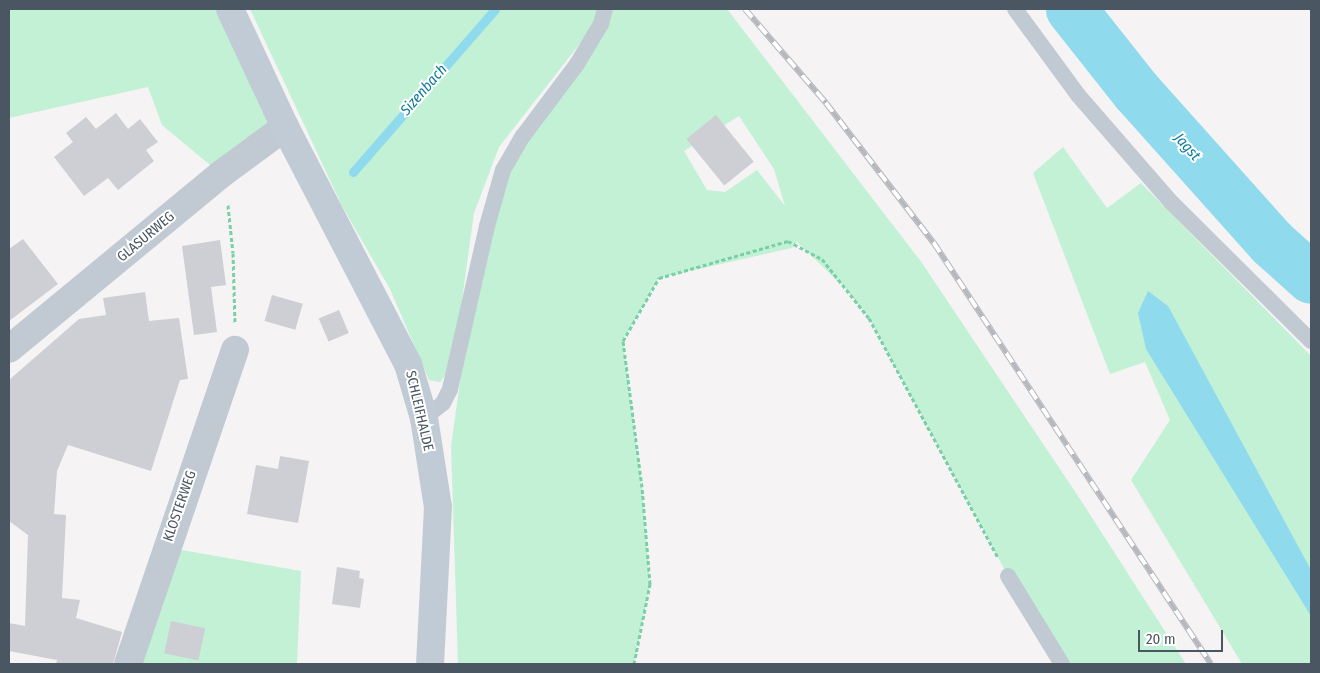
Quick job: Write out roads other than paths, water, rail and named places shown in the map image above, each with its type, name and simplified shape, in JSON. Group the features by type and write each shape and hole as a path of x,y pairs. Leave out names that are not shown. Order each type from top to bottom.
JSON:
{"main road":[{"name":"SCHLEIFHALDE","path":"230,9 285,127 408,364 424,418 438,507 430,664"}],"street":[{"name":"GLASURWEG","path":"9,349 224,172 285,127"},
{"name":"KLOSTERWEG","path":"128,664 235,350"}],"lane":[{"path":"424,418 443,403 450,389 487,226 503,170 523,136 577,64 600,24 605,9"},
{"path":"1015,9 1078,95 1172,202 1311,341"},
{"path":"1008,576 1062,664"}],"water":[{"path":"1148,291 1168,306 1311,570 1311,616 1146,349 1138,313"}],"waterway":[{"name":"Sizenbach","path":"353,172 495,9"},
{"name":"Jagst","path":"1071,9 1136,91 1272,243 1311,278"}],"railway":[{"path":"745,9 826,103 934,243 1211,664"}]}
